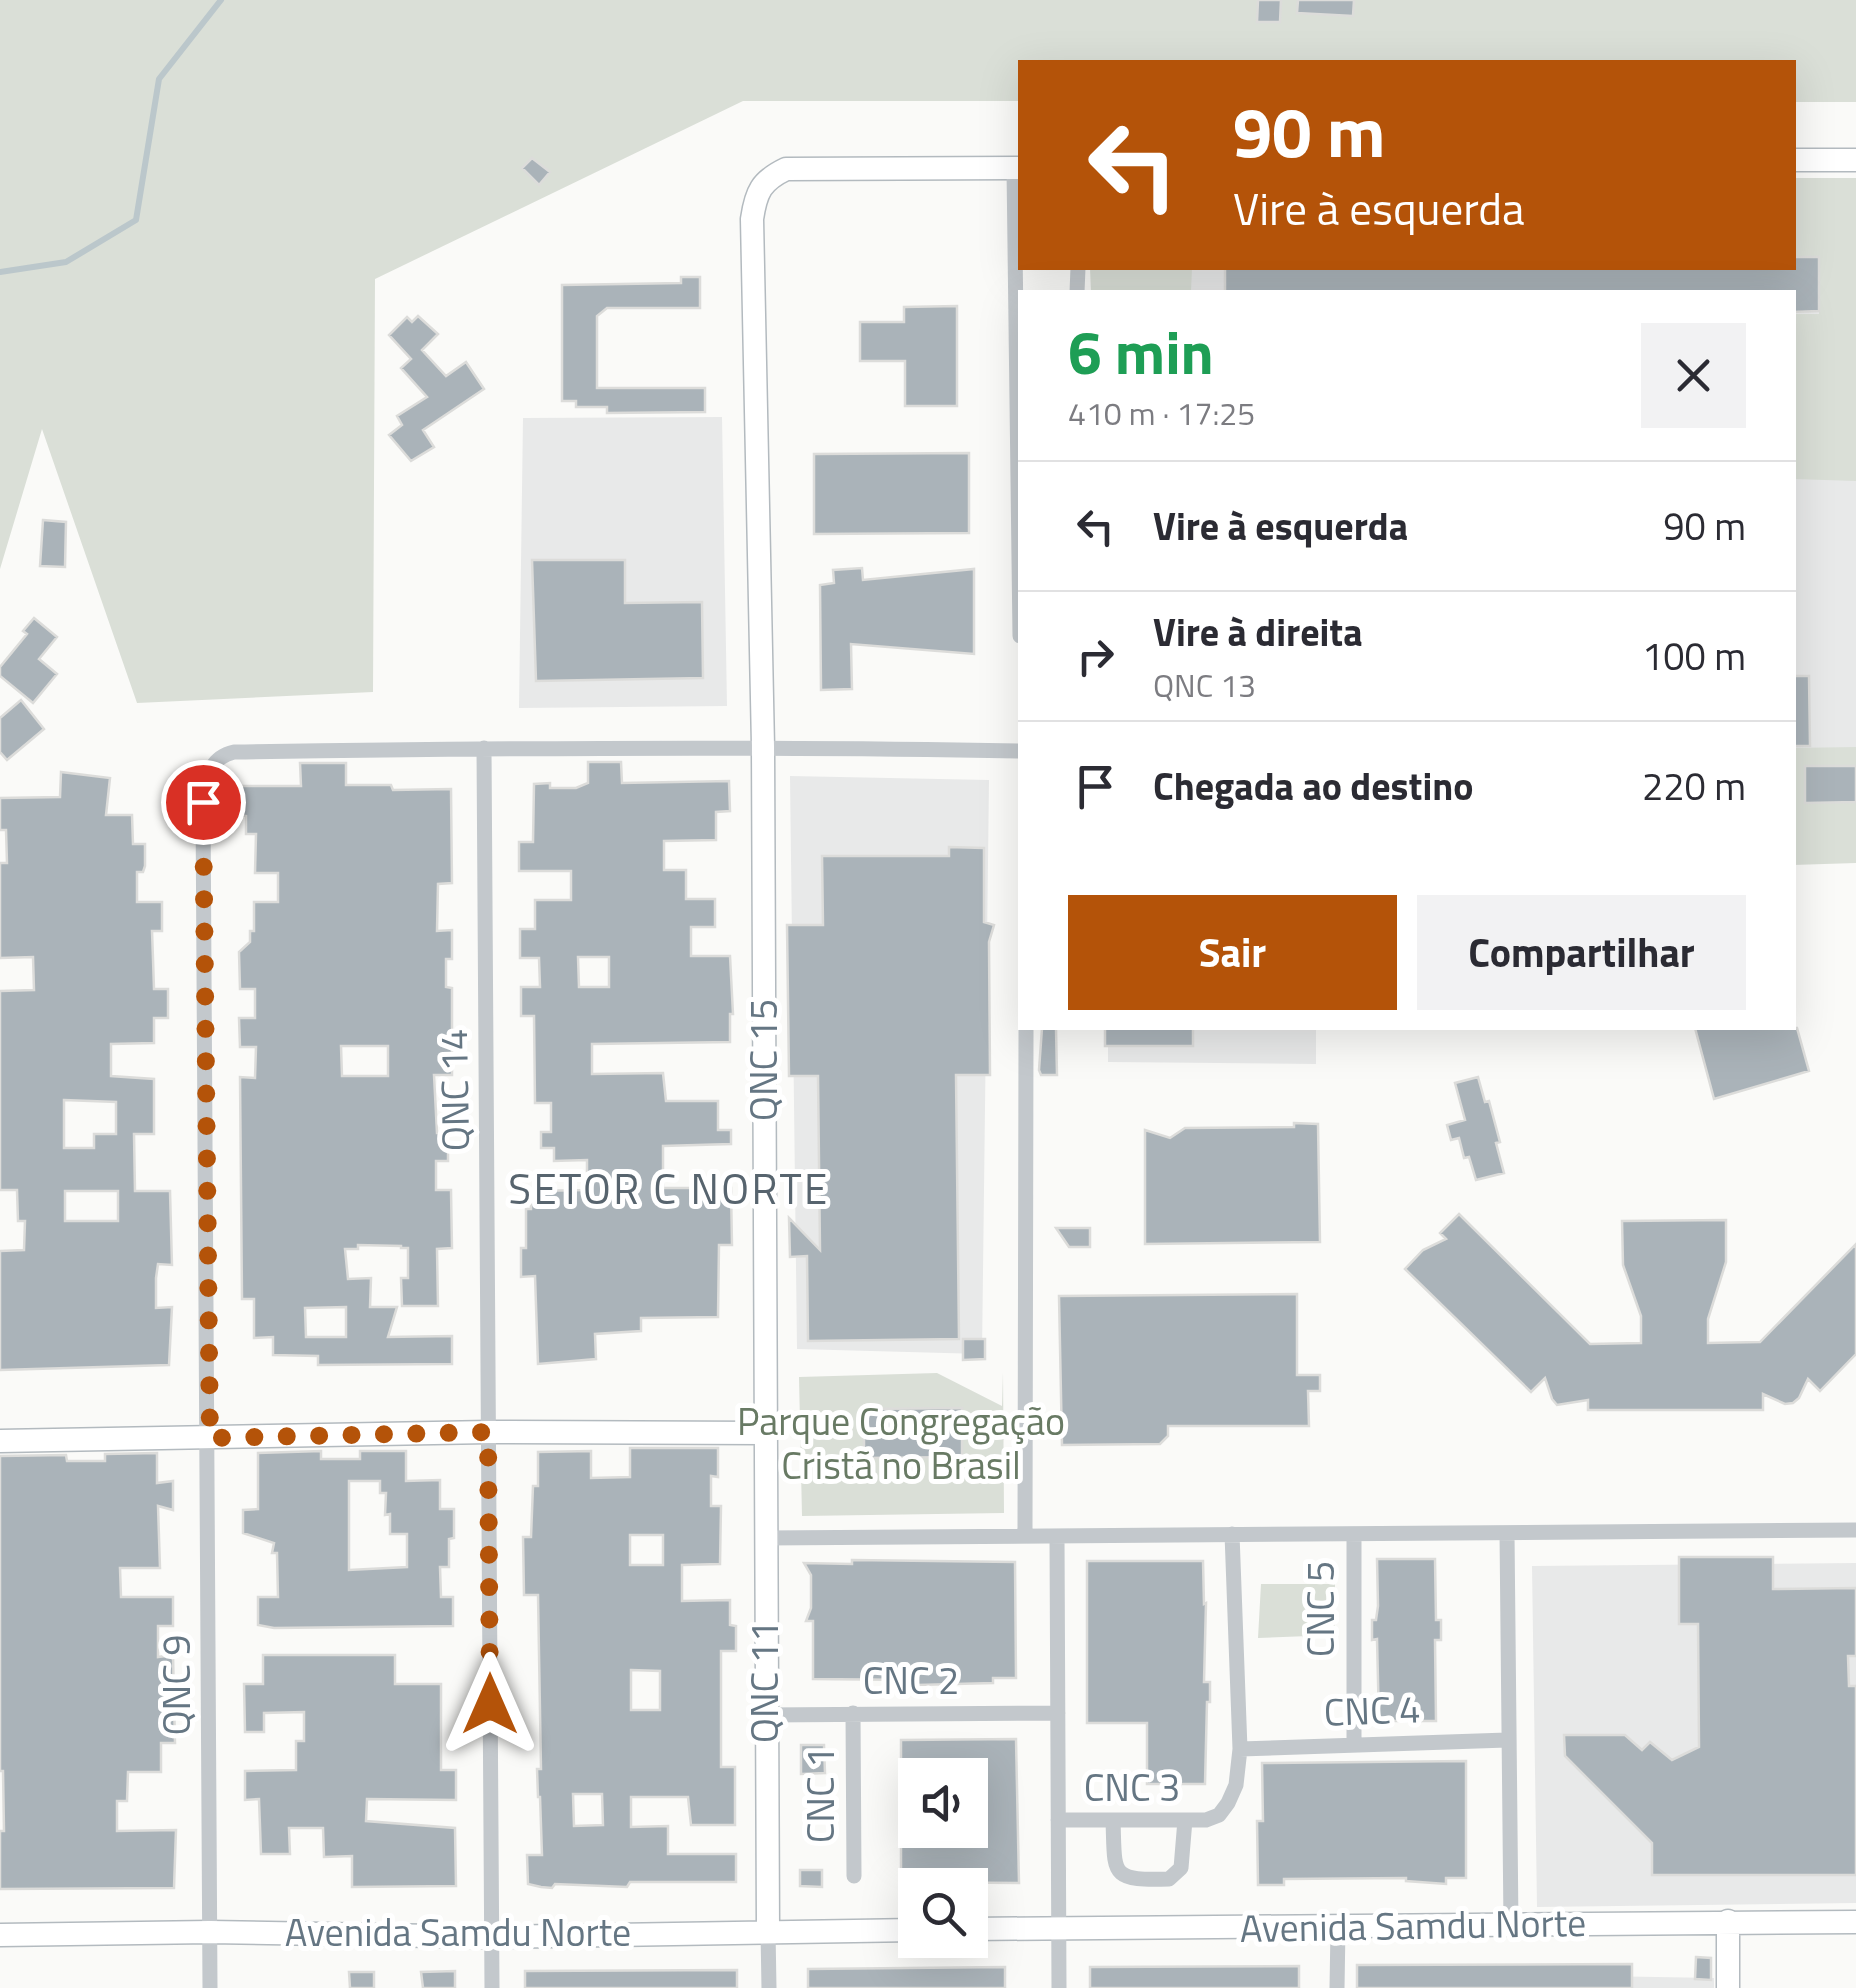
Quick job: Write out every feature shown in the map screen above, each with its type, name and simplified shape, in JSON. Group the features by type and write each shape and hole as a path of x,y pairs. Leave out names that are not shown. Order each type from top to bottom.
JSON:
{"street":[{"path":"1796,160 1856,160"},
{"path":"1017,168 1018,549"},
{"name":"QNC 15","path":"766,1433 763,746 752,243 756,193 767,178 786,170 1017,168"},
{"path":"484,748 763,746 1018,750"},
{"name":"QNC 9","path":"210,1988 210,1438 203,802 207,777 221,754 234,752 484,748"},
{"name":"QNC 14","path":"484,748 492,1988"},
{"path":"1025,1536 1026,1030"},
{"path":"0,1441 488,1432 766,1433"},
{"name":"QNC 11","path":"766,1433 768,1931"},
{"path":"766,1538 1856,1530"},
{"path":"1506,1533 1511,1925"},
{"path":"1232,1534 1240,1749"},
{"name":"CNC 5","path":"1354,1534 1354,1744"},
{"path":"1057,1536 1059,1988"},
{"name":"CNC 1","path":"853,1713 854,1876"},
{"name":"CNC 2","path":"765,1715 1058,1713"},
{"name":"CNC 4","path":"1240,1749 1507,1740"},
{"name":"CNC 3","path":"1058,1820 1206,1820 1219,1815 1236,1785 1240,1749"},
{"path":"1113,1820 1115,1864 1126,1878 1138,1880 1169,1880 1181,1868 1184,1820"},
{"path":"1728,1922 1728,1988"},
{"name":"Avenida Samdu Norte","path":"988,1929 1856,1922"},
{"path":"1337,1988 1338,1928"},
{"name":"Avenida Samdu Norte","path":"0,1935 210,1932 492,1937 898,1930"},
{"path":"768,1931 769,1988"}],"shaded area":[{"path":"1796,191 1856,191 1856,851 1796,852 1796,290 1109,290 1109,270 1796,270"},
{"path":"722,417 727,706 519,708 523,418"},
{"path":"790,776 989,780 982,1354 797,1349"},
{"path":"1108,1030 1316,1030 1316,1064 1108,1062"},
{"path":"1856,1563 1856,1903 1537,1907 1532,1566"},
{"path":"1542,1975 1714,1978 1714,1988 1542,1988"}],"green space":[{"path":"0,0 1856,0 1856,102 1796,102 1796,60 1018,60 1018,101 743,101 375,279 373,692 137,703 42,429 0,569"},
{"path":"1796,178 1856,178 1856,481 1796,479 1796,314 1819,314 1819,257 1796,257"},
{"path":"1090,270 1192,270 1191,290 1091,290"},
{"path":"1856,747 1856,863 1796,865 1796,748"},
{"name":"Parque Congregação Cristã no Brasil","path":"1003,1372 1004,1513 802,1516 799,1377 937,1373 1002,1406"},
{"path":"1261,1584 1335,1584 1335,1635 1258,1638"}],"building":[{"path":"1258,0 1281,0 1280,22 1257,22"},
{"path":"1298,0 1354,0 1353,16 1297,13"},
{"path":"532,158 550,172 539,185 522,168"},
{"path":"1796,257 1819,257 1819,311 1796,312 1796,290 1225,290 1225,270 1796,270"},
{"path":"681,277 700,277 700,308 607,308 597,316 597,388 705,388 705,412 607,413 607,407 576,407 576,401 562,401 562,285 681,283"},
{"path":"957,306 957,406 905,406 905,361 860,361 860,322 904,322 904,307"},
{"path":"418,316 438,334 422,350 446,376 466,362 484,389 423,430 434,447 411,461 389,435 402,425 397,416 427,397 401,368 411,359 389,335 407,317 412,322"},
{"path":"969,453 969,533 814,534 814,454"},
{"path":"43,520 66,522 65,567 40,566"},
{"path":"532,560 625,560 625,603 702,602 703,678 536,681"},
{"path":"862,568 863,580 974,569 974,654 851,644 852,689 821,690 820,585 834,583 833,570"},
{"path":"34,618 57,637 39,659 57,674 33,703 0,676 0,667 27,634 23,631"},
{"path":"1796,676 1809,676 1810,746 1796,746"},
{"path":"21,700 44,729 7,760 0,752 0,718"},
{"path":"588,762 621,762 622,783 729,781 730,811 716,812 716,840 664,841 664,870 686,870 686,899 715,899 715,927 691,927 691,956 730,956 730,1042 592,1044 592,1074 663,1073 666,1101 718,1101 718,1130 731,1130 731,1144 663,1146 663,1188 731,1188 732,1245 719,1245 718,1317 641,1318 641,1331 595,1334 596,1359 538,1364 535,1276 521,1277 526,1209 531,1209 531,1191 587,1190 587,1160 554,1161 554,1148 541,1148 541,1132 551,1132 551,1103 535,1103 534,1016 521,1016 521,987 540,987 539,958 520,958 520,929 535,929 535,900 571,900 571,871 519,871 519,842 533,842 534,784 576,788 588,783","holes":["578,957 609,957 609,987 579,987"]},
{"path":"300,763 346,763 346,785 391,785 393,790 451,789 452,883 438,884 437,931 452,930 452,959 446,959 446,987 452,988 452,1075 434,1075 437,1133 448,1133 448,1161 436,1161 436,1190 451,1190 452,1248 437,1249 438,1306 402,1306 401,1278 408,1278 408,1248 358,1245 358,1249 345,1249 348,1279 371,1278 370,1307 397,1307 388,1337 452,1336 452,1364 318,1365 318,1356 273,1355 273,1337 254,1338 254,1299 242,1299 240,1077 255,1078 256,1047 240,1047 239,1018 255,1018 255,989 240,989 239,952 250,942 250,931 254,931 254,902 278,902 278,873 255,873 256,834 246,834 246,816 240,815 240,786 301,786","holes":["341,1046 388,1046 388,1076 342,1076","346,1307 346,1337 306,1337 305,1308"]},
{"path":"1805,766 1856,766 1856,802 1805,803"},
{"path":"61,772 110,778 106,815 132,815 133,844 145,844 145,866 143,872 137,872 137,902 162,902 162,931 152,931 154,989 168,989 168,1018 154,1018 154,1043 111,1044 111,1076 154,1079 154,1134 134,1134 135,1191 170,1191 172,1265 158,1264 156,1278 156,1308 172,1307 169,1365 0,1370 0,1251 24,1250 25,1221 18,1221 17,1190 0,1190 0,991 34,990 33,957 0,958 0,863 7,863 6,830 0,830 0,798 60,797","holes":["64,1100 116,1102 116,1134 94,1134 94,1148 64,1148","65,1191 118,1191 118,1221 65,1221"]},
{"path":"949,847 984,848 984,922 994,925 989,942 990,1075 956,1075 959,1339 808,1341 807,1256 790,1257 789,1218 820,1250 818,1076 789,1076 787,925 823,925 822,856 949,856"},
{"path":"1797,1028 1809,1071 1714,1099 1696,1030"},
{"path":"1042,1030 1056,1030 1057,1075 1041,1075"},
{"path":"1105,1030 1193,1030 1193,1046 1105,1046"},
{"path":"1478,1077 1485,1102 1489,1101 1504,1173 1476,1180 1459,1138 1451,1140 1447,1125 1465,1120 1455,1083"},
{"path":"1294,1123 1318,1124 1320,1242 1145,1244 1145,1130 1170,1138 1185,1128 1294,1127"},
{"path":"1459,1214 1590,1344 1641,1343 1641,1316 1623,1265 1622,1221 1726,1220 1726,1262 1708,1319 1708,1343 1760,1342 1856,1244 1856,1354 1820,1391 1808,1379 1793,1403 1785,1404 1763,1394 1763,1410 1588,1410 1588,1400 1557,1405 1545,1378 1531,1392 1405,1269 1423,1250 1446,1239 1440,1233"},
{"path":"1056,1228 1090,1228 1090,1247 1069,1247"},
{"path":"1297,1294 1297,1375 1320,1375 1320,1391 1308,1391 1309,1426 1168,1426 1168,1436 1160,1444 1062,1445 1059,1296"},
{"path":"963,1339 985,1339 985,1359 963,1360"},
{"path":"962,1408 962,1457 864,1458 864,1409"},
{"path":"630,1448 718,1448 718,1477 711,1476 711,1506 721,1506 720,1564 682,1565 682,1601 730,1600 736,1651 721,1651 721,1767 735,1767 735,1825 691,1825 688,1797 631,1797 631,1827 668,1826 668,1854 736,1854 736,1882 630,1882 627,1887 555,1884 552,1888 528,1884 527,1855 542,1855 537,1769 541,1769 538,1595 524,1595 523,1537 531,1537 538,1452 591,1451 591,1478 630,1477","holes":["630,1535 663,1535 663,1565 630,1565","631,1670 660,1671 660,1710 631,1710","573,1794 602,1794 603,1825 574,1826"]},
{"path":"321,1451 321,1459 360,1459 360,1451 406,1451 406,1481 440,1480 440,1509 454,1509 449,1567 440,1567 441,1597 453,1597 453,1626 258,1625 258,1597 278,1597 274,1543 243,1533 243,1510 258,1509 258,1453","holes":["349,1481 380,1481 380,1493 386,1493 385,1515 390,1514 390,1534 407,1534 407,1567 349,1570"]},
{"path":"157,1453 157,1483 173,1481 173,1510 158,1506 160,1568 120,1568 121,1597 173,1597 173,1626 158,1626 158,1657 173,1655 175,1743 161,1743 161,1772 128,1772 127,1801 117,1801 117,1831 176,1830 174,1888 0,1889 0,1831 4,1831 0,1771 0,1456 66,1455 67,1461 105,1461 105,1454"},
{"path":"1679,1557 1773,1557 1773,1589 1856,1588 1856,1656 1848,1656 1849,1686 1856,1686 1856,1875 1652,1875 1652,1843 1565,1756 1564,1735 1625,1735 1642,1750 1650,1742 1672,1760 1699,1747 1698,1624 1679,1624"},
{"path":"1377,1559 1435,1559 1436,1620 1441,1620 1441,1640 1435,1640 1436,1721 1379,1721 1377,1639 1372,1640 1372,1620 1376,1620 1378,1606"},
{"path":"852,1560 1015,1562 1016,1678 993,1678 993,1683 917,1685 917,1680 813,1679 813,1621 806,1621 811,1608 811,1575 804,1563 852,1564"},
{"path":"1087,1561 1203,1561 1204,1682 1210,1682 1205,1784 1147,1784 1147,1723 1087,1723"},
{"path":"263,1655 395,1655 395,1684 441,1684 441,1770 456,1770 456,1800 367,1799 366,1821 455,1828 456,1886 352,1887 352,1856 324,1857 323,1828 289,1828 290,1854 261,1854 259,1799 245,1800 245,1771 296,1770 296,1741 304,1741 304,1712 264,1713 264,1732 245,1732 244,1684 263,1684"},
{"path":"1016,1739 1019,1883 988,1883 988,1868 901,1868 901,1848 988,1848 988,1758 901,1758 901,1740"},
{"path":"801,1745 824,1745 825,1773 801,1774"},
{"path":"1466,1761 1466,1878 1446,1878 1446,1884 1406,1878 1284,1879 1284,1885 1258,1885 1257,1821 1263,1821 1262,1763"},
{"path":"800,1870 822,1870 822,1887 800,1886"},
{"path":"1696,1957 1711,1958 1711,1980 1695,1979"},
{"path":"1632,1964 1632,1988 1357,1988 1357,1965"},
{"path":"1299,1966 1299,1988 1090,1988 1090,1967"},
{"path":"1005,1967 1005,1988 808,1988 808,1969"},
{"path":"737,1970 737,1988 525,1988 525,1971"},
{"path":"455,1971 455,1988 423,1988 421,1972"},
{"path":"349,1972 374,1972 374,1988 350,1988"}],"waterway":[{"path":"0,272 66,262 136,220 159,79 221,0"}],"district":[{"name":"SETOR C NORTE","path":"669,1189"}],"route":[{"path":"203,802 210,1438 488,1432 490,1704"}]}
